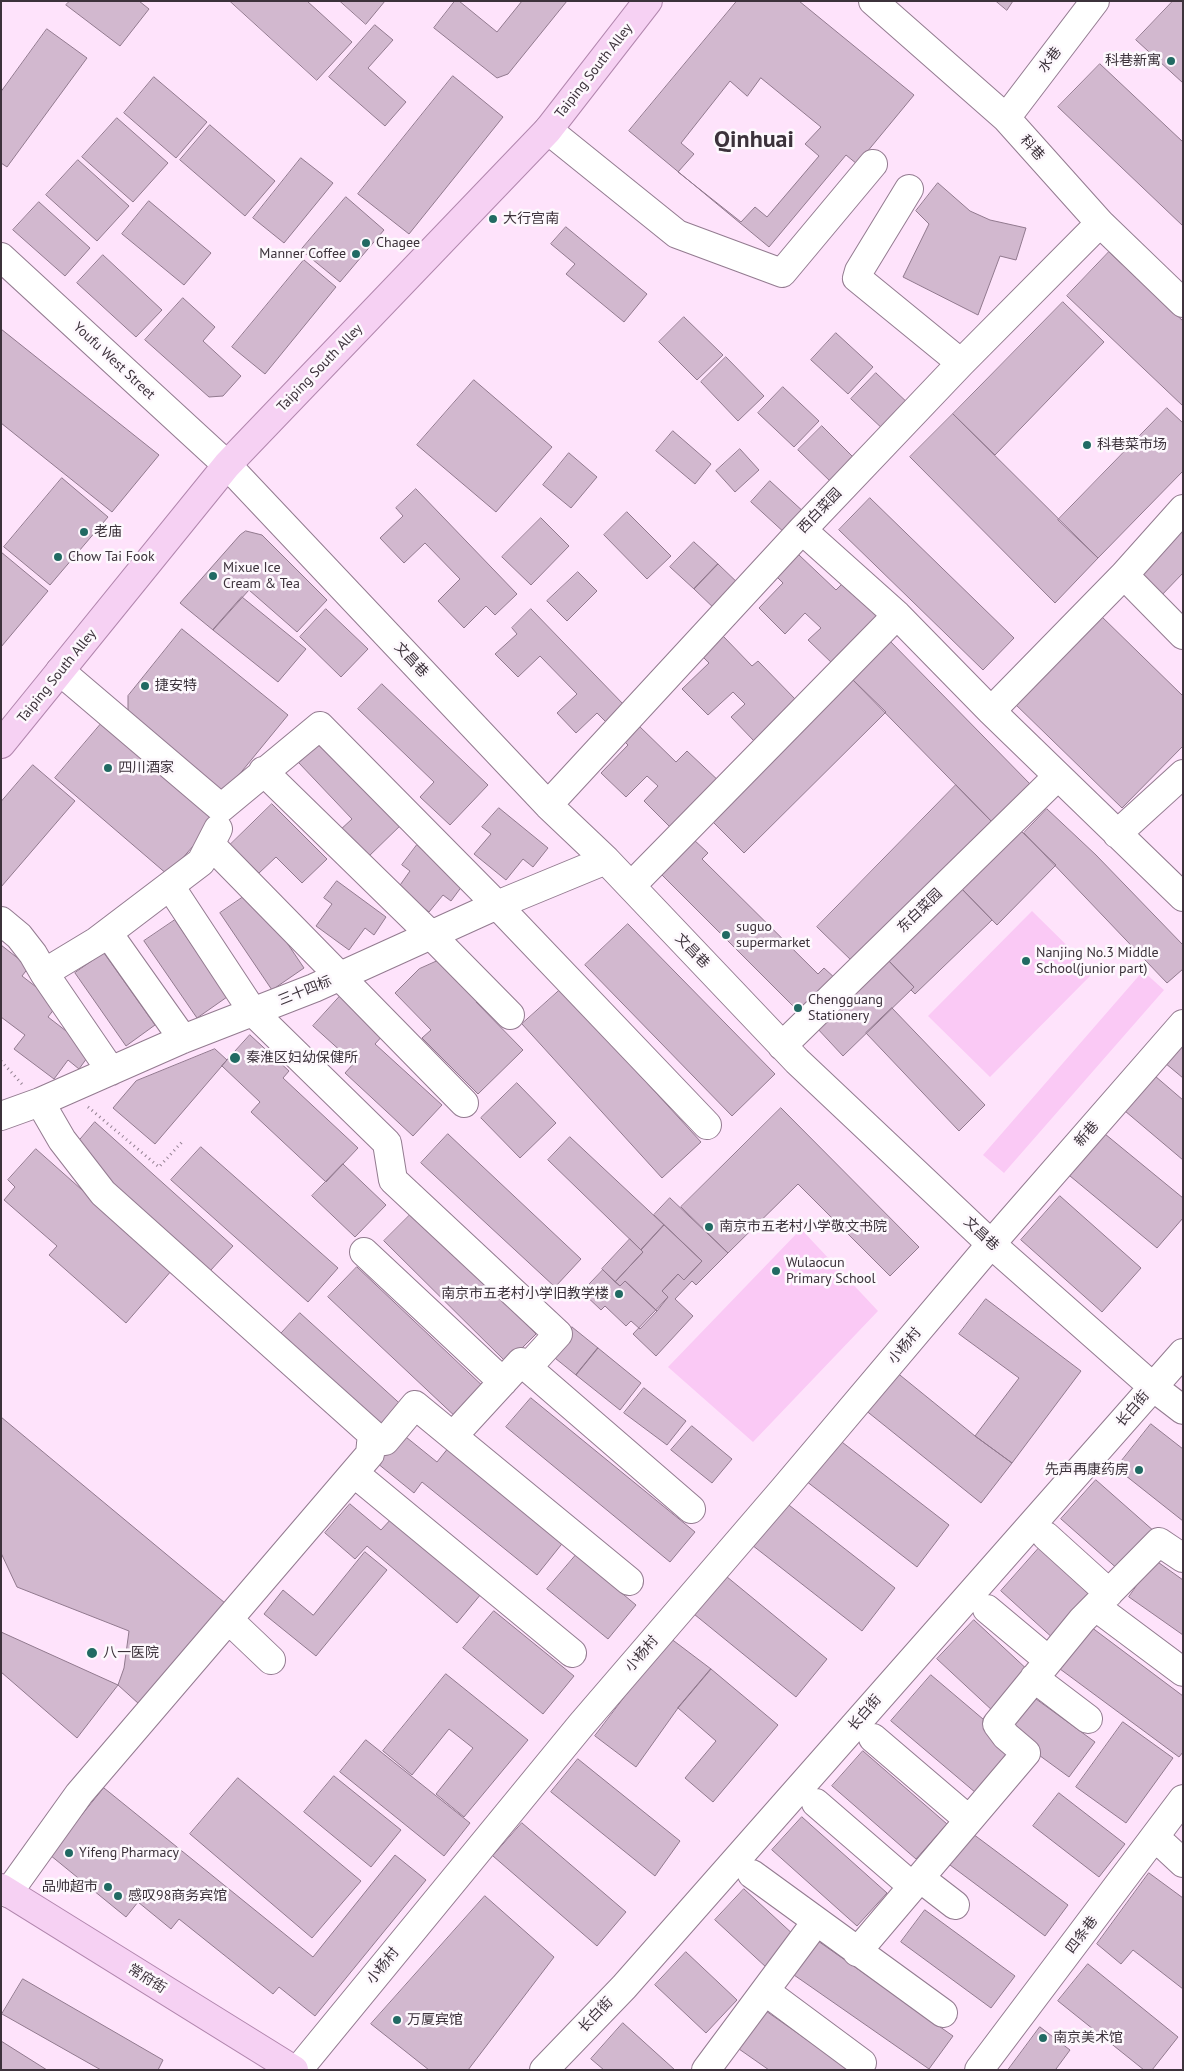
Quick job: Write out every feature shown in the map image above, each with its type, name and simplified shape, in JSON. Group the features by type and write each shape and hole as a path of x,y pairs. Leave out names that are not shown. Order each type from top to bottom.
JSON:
{"main road":[{"name":"Taiping South Alley","path":"1,744 227,465 548,130 648,1"},
{"name":"常府街","path":"5,1890 294,2070"}],"street":[{"name":"科巷","path":"873,1 1006,118 1100,223 1183,304"},
{"name":"水巷","path":"1006,118 1095,1"},
{"path":"548,130 677,234 782,273 873,164"},
{"path":"910,189 859,271 857,278 961,363"},
{"name":"西白菜园","path":"548,805 802,530 961,363 1100,223"},
{"name":"Youfu West Street","path":"1,257 227,465"},
{"name":"文昌巷","path":"227,465 548,805 606,860 782,1046 991,1244 1153,1387 1183,1410"},
{"path":"992,711 1124,575 1183,509"},
{"path":"802,530 897,615 992,711 1183,897"},
{"path":"1124,575 1183,636"},
{"path":"631,886 897,615"},
{"path":"44,973 108,932 201,862 211,845 222,819 221,808 60,671"},
{"path":"221,808 263,771 320,726 497,905 707,1126"},
{"path":"263,771 510,1015"},
{"path":"1118,834 1183,774"},
{"name":"东白菜园","path":"782,1046 1058,776"},
{"path":"211,845 464,1103"},
{"name":"三十四标","path":"1,1116 40,1102 183,1040 339,977 497,905 606,860"},
{"path":"170,886 253,1012 387,1143 393,1180 558,1334 528,1368"},
{"path":"1,921 19,936 33,954 44,973 112,1071"},
{"path":"108,932 183,1040"},
{"name":"新巷","path":"991,1244 1183,1024"},
{"path":"5,1890 79,1794 370,1454 372,1434 104,1193 62,1140 40,1102"},
{"name":"小杨村","path":"298,2070 581,1725 991,1244"},
{"path":"364,1252 503,1382"},
{"name":"长白街","path":"544,2070 631,1979 1183,1353"},
{"path":"453,1436 521,1362 691,1509"},
{"path":"371,1443 385,1441 415,1405 629,1581"},
{"path":"354,1473 572,1653"},
{"path":"1046,1536 1103,1600 1183,1672"},
{"path":"857,1952 1026,1753 1006,1736 997,1724 1041,1669 1103,1600 1159,1542 1183,1558"},
{"path":"987,1609 1088,1718"},
{"path":"229,1620 271,1660"},
{"path":"873,1738 969,1820"},
{"name":"四条巷","path":"980,2070 1183,1799"},
{"path":"816,1803 916,1882 955,1905"},
{"path":"1155,1837 1183,1863"},
{"path":"752,1874 943,2013"},
{"path":"709,2069 816,1922"},
{"path":"765,1991 862,2063"}],"path":[{"path":"68,1090 159,1168 182,1142"}],"shaded area":[{"path":"1032,911 1094,972 990,1077 928,1016"},
{"path":"1143,971 1164,990 1004,1173 983,1155"},
{"path":"801,1229 878,1311 753,1442 668,1367"}],"building":[{"path":"70,1 139,1 149,9 120,46 66,5"},
{"path":"230,1 307,1 352,42 317,80"},
{"path":"340,1 385,1 366,24"},
{"path":"455,1 459,1 497,32 522,1 567,1 508,74 497,78 434,28"},
{"path":"737,1 799,1 914,95 857,164 846,155 769,247 629,131"},
{"path":"996,1 1013,1 1007,10"},
{"name":"科巷新寓","path":"1173,1 1183,1 1183,83 1136,40"},
{"path":"375,25 393,40 368,68 406,102 385,126 329,77"},
{"path":"47,29 87,58 7,167 1,163 1,92"},
{"path":"1100,64 1183,142 1183,226 1058,107"},
{"path":"453,76 503,117 409,234 358,194"},
{"path":"154,77 207,122 176,158 124,113"},
{"path":"761,78 821,127 805,144 819,156 767,217 755,207 741,222 678,172 694,154 681,143 730,81 747,96"},
{"path":"117,118 168,163 133,202 82,157"},
{"path":"210,125 275,181 245,216 180,160"},
{"path":"301,158 333,183 284,243 253,218"},
{"path":"78,160 129,206 97,241 46,195"},
{"path":"938,183 970,211 990,220 1026,228 1016,260 1000,256 978,315 903,277 929,224 916,211"},
{"path":"346,197 384,230 340,282 301,250"},
{"path":"149,201 211,253 184,285 122,234"},
{"path":"39,202 90,248 65,276 13,230"},
{"path":"566,227 647,294 624,322 566,274 575,264 551,244"},
{"path":"1109,252 1183,321 1183,406 1067,296"},
{"path":"103,255 162,310 136,337 77,283"},
{"path":"304,260 336,287 265,374 232,347"},
{"path":"183,298 215,327 203,341 241,376 223,396 209,397 145,340"},
{"path":"1063,302 1104,342 995,455 953,414"},
{"path":"684,317 723,355 697,380 659,342"},
{"path":"1,329 159,455 112,512 1,423"},
{"path":"836,333 873,367 848,394 811,360"},
{"path":"726,357 764,396 738,421 701,382"},
{"path":"876,373 911,406 886,432 851,399"},
{"path":"474,380 552,447 496,512 417,445"},
{"path":"783,387 819,421 794,447 758,413"},
{"path":"1167,408 1183,423 1183,471 1098,558 1058,520"},
{"path":"953,414 1098,558 1055,603 910,457"},
{"path":"822,426 854,458 831,482 798,450"},
{"path":"673,431 711,464 695,484 656,451"},
{"path":"740,449 759,470 735,492 716,471"},
{"path":"569,453 597,477 571,508 543,485"},
{"path":"62,478 108,517 50,585 4,547"},
{"path":"770,481 806,514 787,535 751,502"},
{"path":"416,489 517,594 495,615 486,606 464,628 438,601 460,579 425,543 404,563 380,538 403,516 396,508"},
{"path":"870,498 1014,638 983,670 839,530"},
{"path":"627,512 671,556 647,579 604,535"},
{"path":"541,518 569,546 531,585 502,557"},
{"path":"1183,520 1183,573 1159,598 1132,572"},
{"path":"246,531 262,535 327,600 297,632 249,590 213,630 180,603 240,535"},
{"path":"694,542 718,564 694,589 670,567"},
{"path":"1,552 48,591 1,647"},
{"path":"799,555 836,590 843,583 879,618 834,665 808,640 821,628 805,613 785,634 759,608 783,583 777,577"},
{"path":"718,564 742,587 718,612 694,589"},
{"path":"578,572 597,591 567,621 547,601"},
{"path":"242,597 306,649 278,682 213,630"},
{"path":"326,609 368,649 341,677 300,637"},
{"path":"531,609 625,706 607,723 597,713 576,733 557,713 577,694 540,656 518,677 495,654 517,634 512,628"},
{"path":"1099,614 1183,696 1183,746 1122,808 1013,702"},
{"path":"182,629 288,715 220,798 133,727 128,709 128,696"},
{"path":"723,636 752,666 758,661 796,700 754,741 731,717 745,704 733,692 708,715 682,689 709,663 702,656"},
{"path":"887,638 1031,785 992,822 852,679"},
{"path":"852,679 886,712 744,853 711,820"},
{"path":"382,684 488,785 450,825 420,797 434,782 358,709"},
{"path":"106,718 219,816 168,875 55,778"},
{"path":"637,724 676,762 687,751 722,784 675,832 644,801 658,786 647,776 626,797 601,773 628,745 622,739"},
{"path":"324,739 404,822 366,859 339,831 352,819 299,763"},
{"path":"33,765 75,801 1,887 1,802"},
{"path":"956,785 992,822 854,963 817,927"},
{"path":"272,804 327,859 302,883 276,857 259,873 230,845"},
{"path":"499,808 548,848 533,867 523,859 506,880 474,854 491,834 482,827"},
{"path":"1047,809 1096,855 1183,945 1183,969 1167,983 1024,833"},
{"path":"1019,829 1056,865 997,925 960,887"},
{"path":"693,839 708,853 702,859 818,974 824,968 837,980 802,1015 660,873"},
{"path":"417,845 465,882 451,901 443,895 429,912 398,888 410,871 402,865"},
{"path":"337,881 386,917 374,935 365,928 349,950 316,926 332,904 324,898"},
{"path":"960,887 992,920 915,994 911,990 914,987 887,959"},
{"path":"252,891 304,968 272,990 220,913"},
{"path":"175,920 227,997 197,1018 144,941"},
{"path":"628,924 775,1074 732,1116 585,965"},
{"path":"1,945 29,967 22,976 58,1004 48,1017 92,1051 79,1069 68,1060 54,1079 14,1049 25,1035 1,1017"},
{"path":"104,953 155,1025 126,1046 75,973"},
{"path":"444,958 482,997 476,1002 523,1050 478,1094 422,1038 431,1030 395,993 419,969"},
{"path":"887,959 914,987 843,1056 816,1027"},
{"path":"561,989 701,1142 662,1178 522,1024"},
{"path":"342,994 384,1034 375,1044 442,1105 413,1136 345,1073 354,1063 313,1026"},
{"path":"892,1008 985,1105 959,1131 866,1033"},
{"path":"250,1035 289,1071 283,1078 358,1148 326,1182 251,1112 260,1102 222,1066"},
{"path":"1183,1043 1183,1078 1165,1063"},
{"path":"215,1049 227,1060 155,1144 113,1108 136,1081"},
{"path":"1155,1076 1183,1100 1183,1160 1125,1111"},
{"path":"517,1083 556,1123 520,1158 481,1118"},
{"path":"781,1108 919,1247 890,1276 798,1184 728,1253 681,1207"},
{"path":"95,1122 233,1246 210,1271 73,1148"},
{"path":"448,1134 581,1259 555,1287 421,1163"},
{"path":"1105,1134 1183,1198 1183,1218 1157,1248 1070,1176"},
{"path":"570,1137 664,1225 641,1250 548,1160"},
{"path":"201,1147 338,1268 308,1302 171,1180"},
{"path":"36,1149 172,1270 126,1323 49,1255 57,1246 4,1200 15,1187 8,1180"},
{"path":"343,1164 386,1205 355,1237 312,1196"},
{"path":"1060,1196 1141,1268 1102,1312 1021,1240"},
{"path":"670,1198 728,1253 696,1285 692,1281 675,1299 693,1316 656,1356 633,1334 668,1297 662,1291 678,1274 684,1280 702,1261 654,1215"},
{"path":"413,1212 536,1334 507,1363 384,1241"},
{"path":"664,1225 702,1261 684,1280 678,1274 662,1291 668,1297 657,1311 625,1281 620,1286 615,1282 643,1252 641,1250"},
{"path":"630,1239 643,1252 615,1282 602,1269"},
{"path":"357,1267 487,1390 459,1420 328,1297"},
{"path":"603,1270 620,1286 625,1281 657,1311 640,1329 631,1321 626,1326 605,1306 601,1310 582,1292"},
{"path":"986,1299 1081,1371 1012,1463 975,1436 1019,1378 959,1334"},
{"path":"300,1313 407,1410 385,1435 277,1338"},
{"path":"572,1327 598,1348 576,1375 550,1354"},
{"path":"598,1348 641,1383 620,1410 576,1375"},
{"path":"890,1367 975,1436 1012,1463 981,1503 859,1405"},
{"path":"644,1388 686,1421 667,1445 624,1413"},
{"path":"531,1398 695,1532 670,1562 506,1427"},
{"name":"八一医院","path":"1,1417 225,1603 139,1704 118,1685 77,1738 1,1672"},
{"path":"1151,1424 1183,1449 1183,1521 1116,1468"},
{"path":"692,1426 732,1459 712,1483 671,1450"},
{"path":"401,1433 437,1462 449,1447 565,1540 537,1575 422,1482 414,1493 377,1463"},
{"path":"838,1439 949,1525 917,1567 806,1481"},
{"path":"1096,1480 1155,1532 1120,1571 1061,1519"},
{"path":"785,1502 895,1588 862,1631 752,1545"},
{"path":"350,1504 381,1530 392,1518 481,1594 457,1623 367,1546 355,1559 325,1533"},
{"path":"1039,1548 1093,1598 1055,1640 1001,1591"},
{"path":"365,1552 387,1570 316,1656 264,1614 283,1590 313,1615"},
{"path":"1,1553 17,1587 129,1631 124,1668 118,1685 1,1632"},
{"path":"576,1555 636,1605 608,1639 547,1589"},
{"path":"1155,1560 1183,1580 1183,1635 1129,1597"},
{"path":"721,1572 827,1659 796,1697 689,1610"},
{"path":"494,1611 574,1676 543,1714 463,1648"},
{"path":"974,1620 1031,1673 994,1712 937,1659"},
{"path":"1087,1624 1183,1696 1183,1752 1179,1757 1056,1666"},
{"path":"670,1638 711,1669 678,1708 636,1767 595,1736"},
{"path":"711,1669 778,1725 713,1802 685,1778 716,1741 678,1708"},
{"path":"446,1674 528,1740 464,1817 436,1794 473,1748 449,1729 412,1775 383,1751"},
{"path":"931,1675 1016,1747 976,1793 891,1721"},
{"path":"1032,1696 1095,1742 1069,1777 1006,1731"},
{"path":"1123,1722 1173,1758 1126,1823 1076,1787"},
{"path":"366,1740 470,1823 444,1856 340,1772"},
{"path":"863,1751 947,1824 916,1859 832,1786"},
{"path":"578,1759 680,1841 655,1876 551,1792"},
{"path":"334,1776 401,1830 371,1867 304,1812"},
{"path":"238,1778 361,1881 312,1938 190,1834"},
{"path":"104,1788 313,1957 395,1855 426,1880 315,2016 279,1987 273,1994 179,1919 171,1929 138,1902 126,1917 50,1855"},
{"path":"1059,1793 1125,1844 1099,1877 1033,1826"},
{"path":"802,1817 887,1893 857,1926 772,1850"},
{"path":"522,1823 626,1912 597,1946 493,1856"},
{"path":"969,1831 1068,1905 1045,1936 946,1862"},
{"path":"1149,1873 1183,1898 1183,1989 1133,1950 1121,1964 1097,1944"},
{"path":"744,1889 796,1937 767,1968 715,1920"},
{"path":"485,1896 554,1957 468,2070 429,2070 371,2024"},
{"path":"925,1910 1015,1976 991,2008 901,1942"},
{"path":"818,1941 953,2036 929,2069 794,1975"},
{"path":"686,1952 737,2000 706,2033 655,1985"},
{"path":"1088,1964 1178,2037 1152,2070 1144,2070 1058,2001"},
{"path":"23,1979 163,2060 158,2070 101,2070 2,2014"},
{"path":"766,2011 850,2070 769,2070 739,2049"},
{"path":"623,2023 675,2070 604,2070 591,2059"},
{"name":"南京美术馆","path":"1040,2027 1070,2050 1056,2069 1058,2070 1008,2070"},
{"path":"1,2041 47,2070 1,2070"}],"place":[{"name":"科巷新寓","path":"1171,61"},
{"name":"大行宫南","path":"493,219"},
{"name":"Chagee","path":"366,243"},
{"name":"Manner Coffee","path":"356,254"},
{"name":"科巷菜市场","path":"1087,445"},
{"name":"老庙","path":"84,532"},
{"name":"Chow Tai Fook","path":"58,557"},
{"name":"Mixue Ice Cream & Tea","path":"213,576"},
{"name":"捷安特","path":"145,686"},
{"name":"四川酒家","path":"108,768"},
{"name":"suguo supermarket","path":"726,935"},
{"name":"Nanjing No.3 Middle School(junior part)","path":"1026,961"},
{"name":"Chengguang Stationery","path":"798,1008"},
{"name":"秦淮区妇幼保健所","path":"235,1058"},
{"name":"南京市五老村小学敬文书院","path":"709,1227"},
{"name":"Wulaocun Primary School","path":"776,1271"},
{"name":"南京市五老村小学旧教学楼","path":"619,1294"},
{"name":"先声再康药房","path":"1139,1470"},
{"name":"八一医院","path":"92,1653"},
{"name":"Yifeng Pharmacy","path":"69,1853"},
{"name":"品帅超市","path":"108,1887"},
{"name":"感叹98商务宾馆","path":"118,1896"},
{"name":"万厦宾馆","path":"397,2020"},
{"name":"南京美术馆","path":"1043,2038"}],"district":[{"name":"Qinhuai","path":"754,140"}]}
